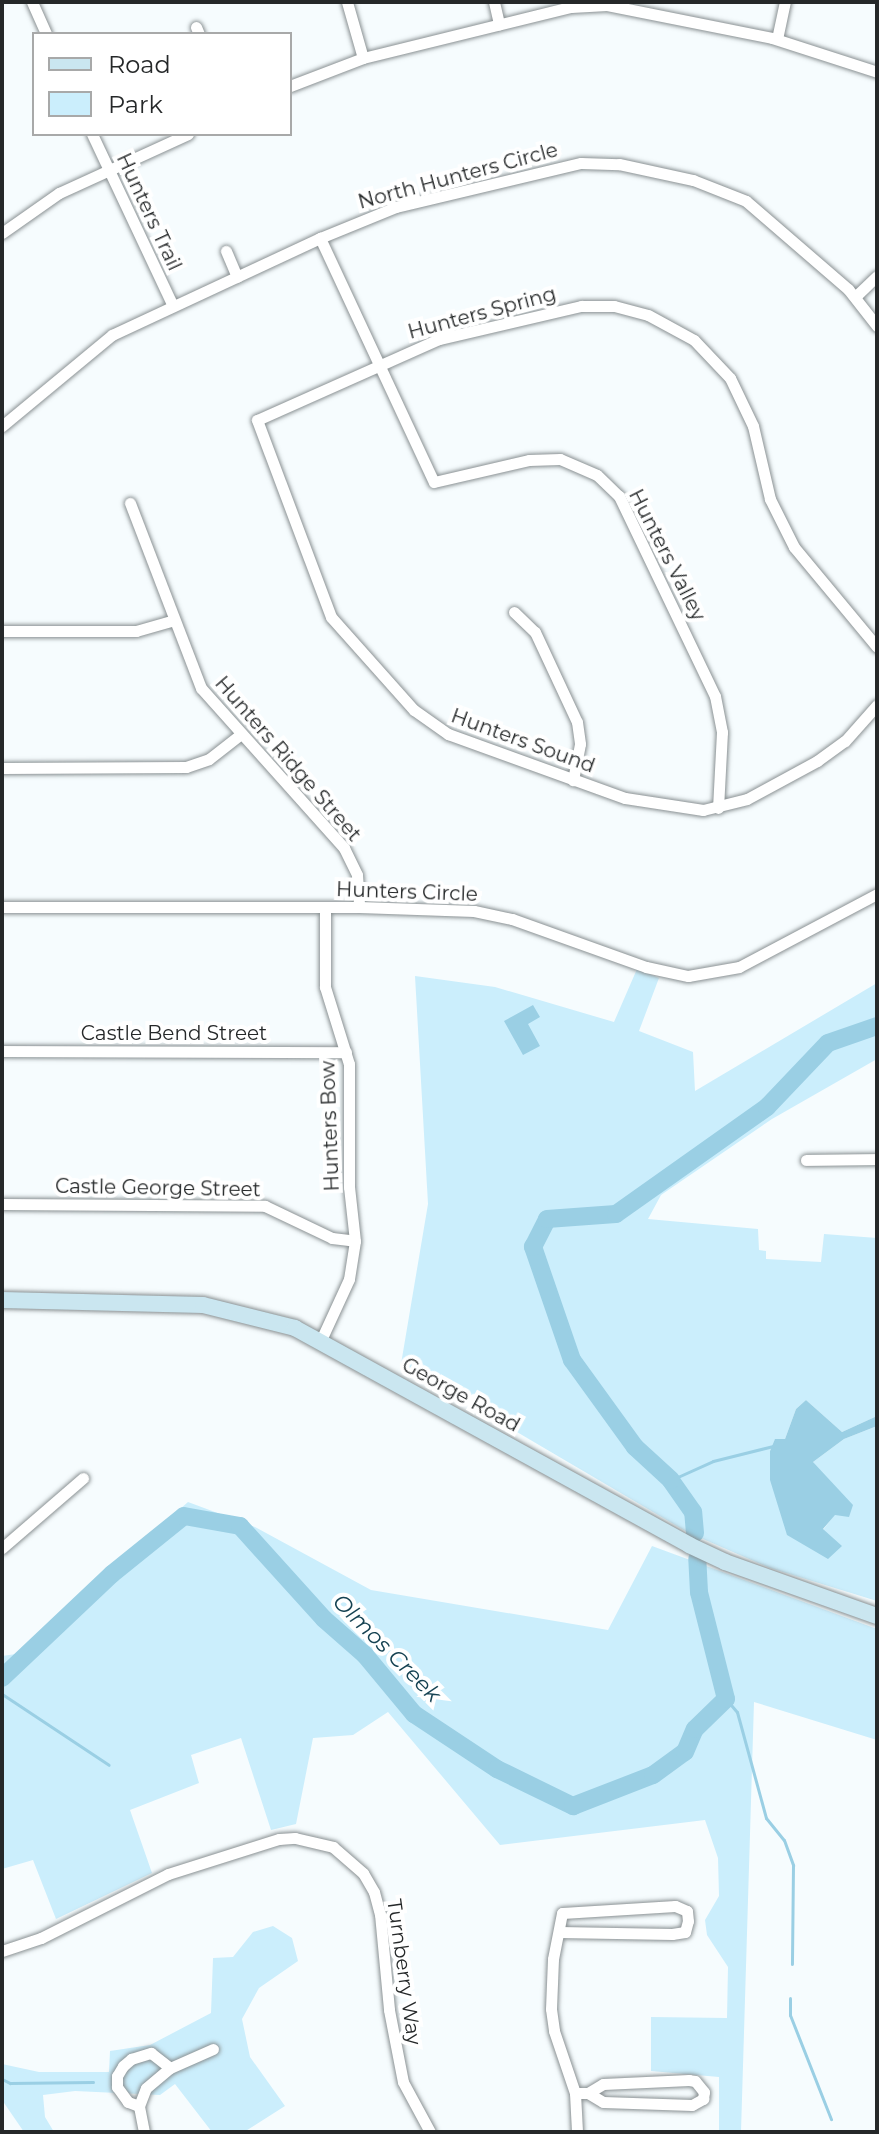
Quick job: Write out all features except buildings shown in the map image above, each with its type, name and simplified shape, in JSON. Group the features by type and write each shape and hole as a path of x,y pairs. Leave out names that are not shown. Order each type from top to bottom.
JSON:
{"street":[{"path":"32,2 45,32"},
{"path":"347,2 363,58"},
{"path":"494,2 499,24"},
{"path":"777,39 785,2"},
{"path":"292,85 363,58 588,5 642,5 777,39 877,72"},
{"name":"Hunters Trail","path":"93,136 173,306"},
{"path":"2,233 59,193 184,136"},
{"name":"North Hunters Circle","path":"2,426 99,343 173,306 320,238 396,207 562,166 619,164 693,180 746,201 855,297 877,326"},
{"path":"320,238 379,363"},
{"path":"226,251 237,277"},
{"path":"855,297 877,276"},
{"name":"Hunters Spring","path":"257,420 379,363 439,339 581,306 631,310 680,330 708,351 739,393 753,426 770,499 794,547 877,647"},
{"name":"Hunters Valley","path":"379,363 434,482 529,460 560,459 597,475 619,496 715,696 722,732 718,808"},
{"name":"Hunters Sound","path":"257,420 318,590 338,626 429,724 448,734 643,802 718,808 747,799 817,761 845,741 877,705"},
{"name":"Hunters Ridge Street","path":"130,503 201,688 344,848 357,875 359,907"},
{"path":"514,612 535,632 577,722 579,757 573,780"},
{"path":"2,631 136,631 174,620"},
{"path":"2,768 186,767 209,759 241,734"},
{"name":"Hunters Circle","path":"2,907 447,909 493,914 557,933 657,970 701,976 739,967 877,894"},
{"name":"Hunters Bow","path":"321,1340 346,1290 355,1241 349,1187 346,1052 325,987 325,907"},
{"name":"Castle Bend Street","path":"2,1051 346,1052"},
{"path":"806,1160 877,1159"},
{"name":"Castle George Street","path":"2,1204 265,1206 323,1234 355,1241"},
{"name":"George Road","path":"2,1300 203,1305 274,1322 321,1340 689,1545 725,1562 877,1616"},
{"path":"2,1548 83,1478"},
{"name":"Turnberry Way","path":"2,1951 41,1938 168,1874 279,1839 295,1838 333,1847 350,1858 374,1892 380,1914 389,2010 403,2082 430,2131"},
{"path":"559,1932 685,1932 687,1911 675,1906 562,1913 553,1959 551,2009 554,2031 575,2093 577,2132"},
{"path":"144,2132 139,2106 146,2088 170,2068 213,2049"},
{"path":"139,2106 128,2102 117,2087 117,2076 123,2066 131,2059 151,2053 170,2068"},
{"path":"575,2093 588,2093 603,2084 689,2080 695,2081 704,2092 703,2099 692,2105 603,2102 588,2093"},
{"path":"569,2132 575,2119"}],"green space":[{"path":"637,969 659,978 639,1031 693,1052 695,1091 877,983 877,1059 772,1119 661,1195 648,1219 758,1229 759,1250 766,1251 766,1259 821,1262 824,1234 877,1238 877,1416 842,1432 806,1400 796,1409 785,1439 775,1440 770,1451 823,1530 835,1514 813,1462 844,1439 877,1426 877,1601 770,1568 687,1532 401,1364 428,1204 415,976 495,987 614,1022"},
{"path":"188,1502 255,1527 371,1590 608,1630 652,1546 877,1629 877,1740 754,1702 741,2132 719,2132 719,2077 651,2071 651,2017 727,2018 728,1967 707,1935 705,1920 719,1896 718,1858 705,1820 500,1845 388,1712 353,1735 313,1738 296,1824 271,1830 241,1738 191,1755 199,1783 130,1810 152,1873 56,1919 33,1860 2,1869 2,1656 16,1654"},
{"path":"273,1926 292,1938 298,1961 259,1988 242,2019 250,2057 285,2106 244,2132 212,2132 175,2084 160,2095 75,2091 43,2095 45,2117 54,2132 24,2132 2,2100 2,2064 39,2072 109,2072 110,2051 150,2045 211,2013 213,1958 233,1957 253,1932"}],"shaded area":[{"path":"533,1005 540,1017 528,1024 540,1046 523,1055 504,1021"},
{"path":"806,1400 842,1432 877,1416 877,1426 844,1439 813,1462 853,1505 849,1517 835,1515 823,1529 842,1546 828,1559 787,1535 770,1480 770,1451 775,1439 785,1439 796,1409"}],"waterway":[{"name":"Olmos Creek","path":"695,1533 693,1512 671,1480 635,1447 572,1360 533,1247 547,1219 616,1214 767,1107 828,1043 877,1026"},
{"path":"671,1480 713,1461 773,1446"},
{"name":"Olmos Creek","path":"2,1678 112,1574 184,1516 240,1526 324,1619 365,1655 414,1714 497,1769 573,1806 653,1775 685,1752 695,1729 726,1699 699,1592 697,1559"},
{"path":"2,1694 109,1765"},
{"path":"726,1699 737,1712 766,1818 784,1840 793,1865 792,1964"},
{"path":"790,1998 790,2015 831,2119"},
{"path":"2,2079 10,2083 93,2082"}]}
